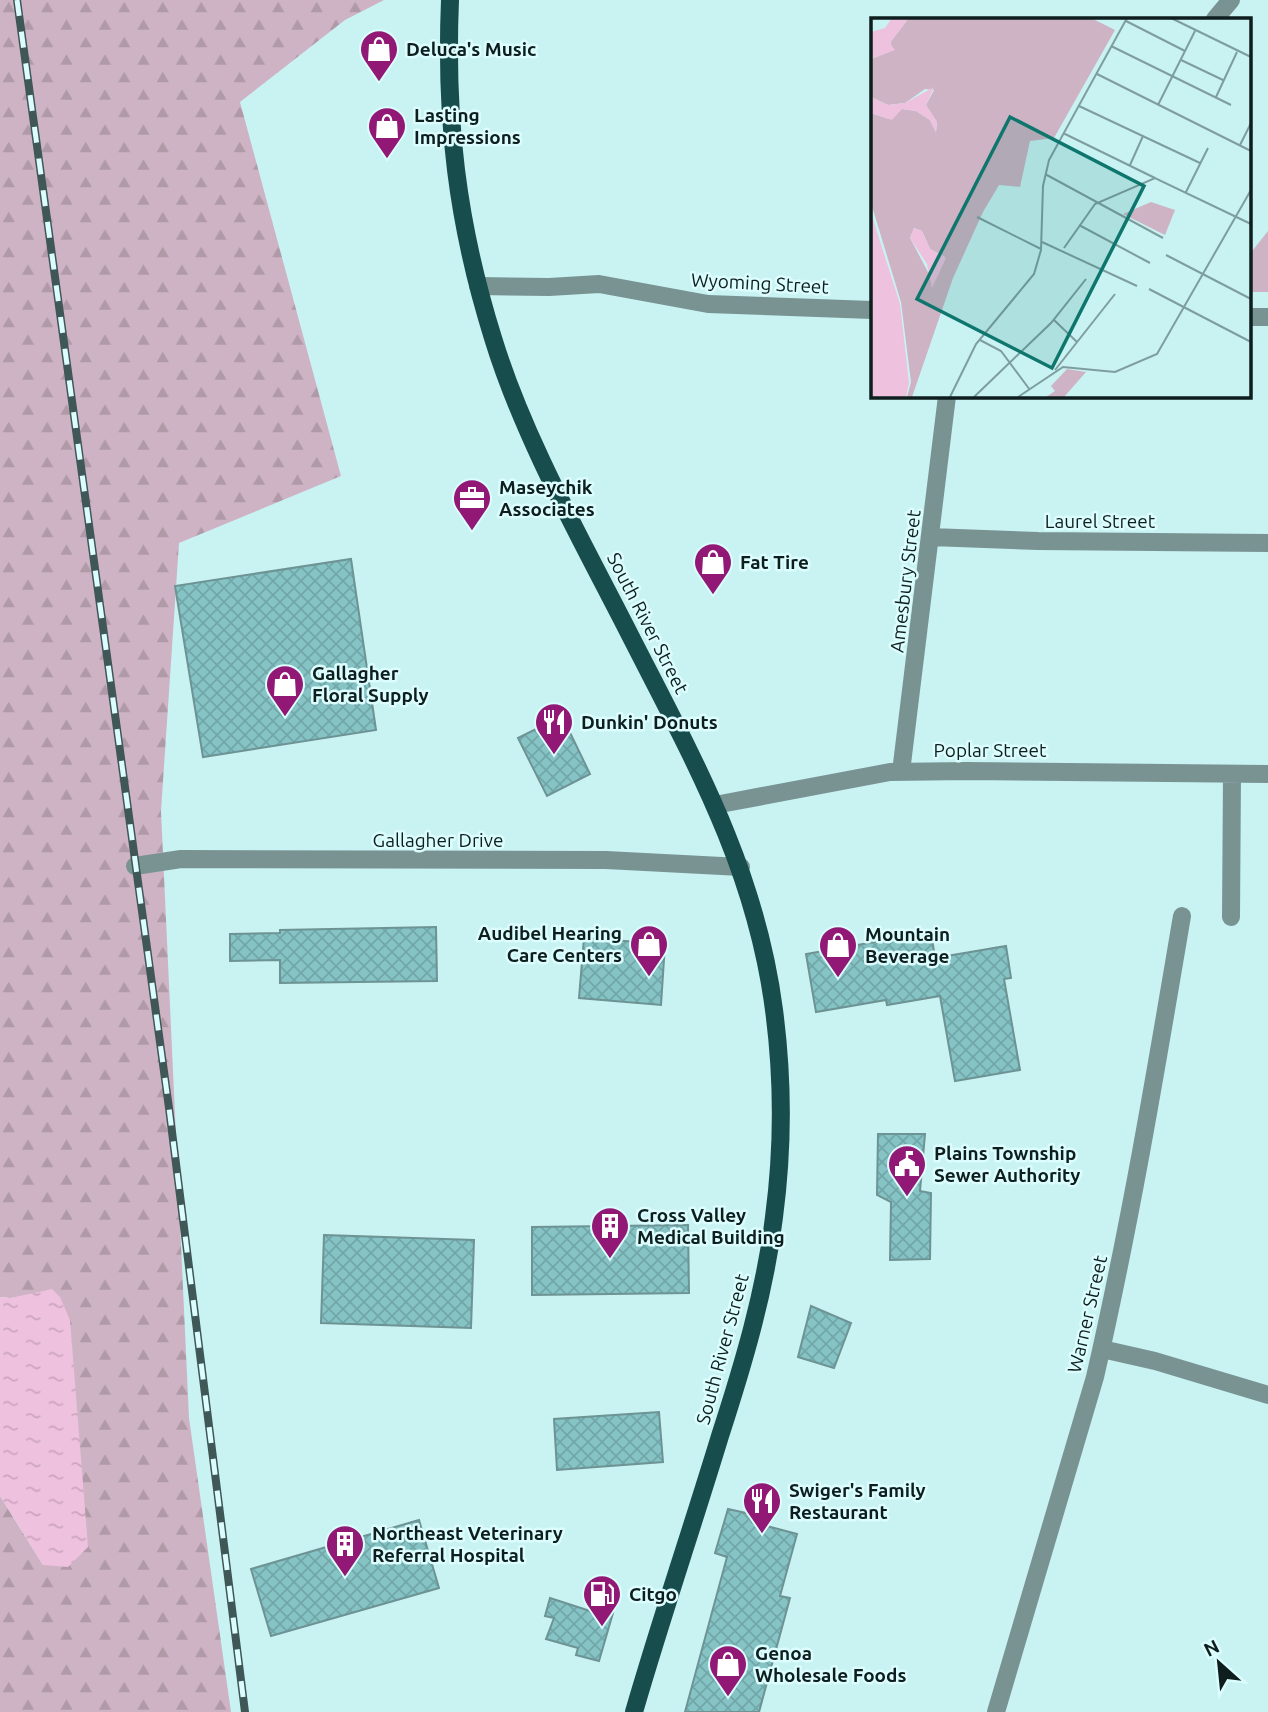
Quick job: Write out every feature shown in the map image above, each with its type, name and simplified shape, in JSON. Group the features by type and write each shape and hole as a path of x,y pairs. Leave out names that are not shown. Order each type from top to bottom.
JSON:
{"main road":[{"name":"South River Street","path":"450,0 449,112 453,160 463,221 493,341 539,454 715,805 741,866 765,953 774,1012 780,1082 775,1214 763,1285 737,1382 634,1712"}],"street":[{"path":"1216,18 1231,0"},
{"name":"Wyoming Street","path":"478,286 549,287 599,284 708,304 871,310"},
{"path":"1250,317 1268,317"},
{"name":"Amesbury Street","path":"901,772 947,397"},
{"name":"Laurel Street","path":"931,537 1268,543"},
{"name":"Poplar Street","path":"715,805 901,772 1268,774"},
{"path":"1231,917 1232,774"},
{"name":"Gallagher Drive","path":"135,866 181,859 606,860 741,866"},
{"name":"Warner Street","path":"996,1712 1102,1349 1136,1184 1182,916"},
{"path":"1102,1349 1268,1395"}],"green space":[{"path":"0,0 384,0 345,20 240,102 341,476 179,543 161,811 189,1418 231,1712 0,1712 0,1496 43,1565 53,1290 11,1298 0,1297"},
{"path":"1268,231 1268,292 1250,292 1250,254"}],"water":[{"path":"52,1289 60,1297 70,1320 88,1547 68,1567 43,1565 0,1496 0,1297 11,1298"}],"building":[{"path":"351,559 376,730 203,757 175,586"},
{"name":"Dunkin' Donuts","path":"562,716 590,774 547,796 518,738"},
{"path":"436,927 437,981 280,983 280,960 230,961 230,934 280,933 280,930"},
{"path":"931,932 935,958 1006,946 1011,978 1004,979 1020,1070 955,1081 940,996 887,1005 886,1000 816,1012 806,954"},
{"path":"584,938 665,944 661,1005 579,998"},
{"name":"Plains Township Sewer Authority","path":"878,1134 925,1134 920,1191 931,1193 930,1259 890,1260 891,1202 877,1195"},
{"name":"Cross Valley Medical Building","path":"688,1225 689,1293 532,1295 532,1227"},
{"path":"324,1235 474,1240 471,1328 321,1323"},
{"path":"811,1306 851,1323 834,1368 798,1357"},
{"path":"659,1412 663,1462 557,1470 554,1419"},
{"path":"728,1509 755,1515 752,1522 797,1534 780,1596 790,1598 759,1712 685,1712 727,1557 715,1553"},
{"name":"Northeast Veterinary Referral Hospital","path":"419,1520 439,1588 271,1636 251,1569"},
{"path":"550,1598 590,1611 592,1607 613,1613 599,1661 576,1655 578,1648 546,1639 554,1618 545,1616"}],"railway":[{"path":"17,0 169,1108 245,1712"}],"place":[{"name":"Deluca's Music","path":"379,83"},
{"name":"Lasting Impressions","path":"387,160"},
{"name":"Maseychik Associates","path":"472,532"},
{"name":"Fat Tire","path":"713,596"},
{"name":"Gallagher Floral Supply","path":"285,718"},
{"name":"Dunkin' Donuts","path":"554,756"},
{"name":"Audibel Hearing Care Centers","path":"649,978"},
{"name":"Mountain Beverage","path":"838,979"},
{"name":"Plains Township Sewer Authority","path":"907,1198"},
{"name":"Cross Valley Medical Building","path":"610,1260"},
{"name":"Swiger's Family Restaurant","path":"762,1535"},
{"name":"Northeast Veterinary Referral Hospital","path":"345,1578"},
{"name":"Citgo","path":"602,1628"},
{"name":"Genoa Wholesale Foods","path":"728,1698"}]}
